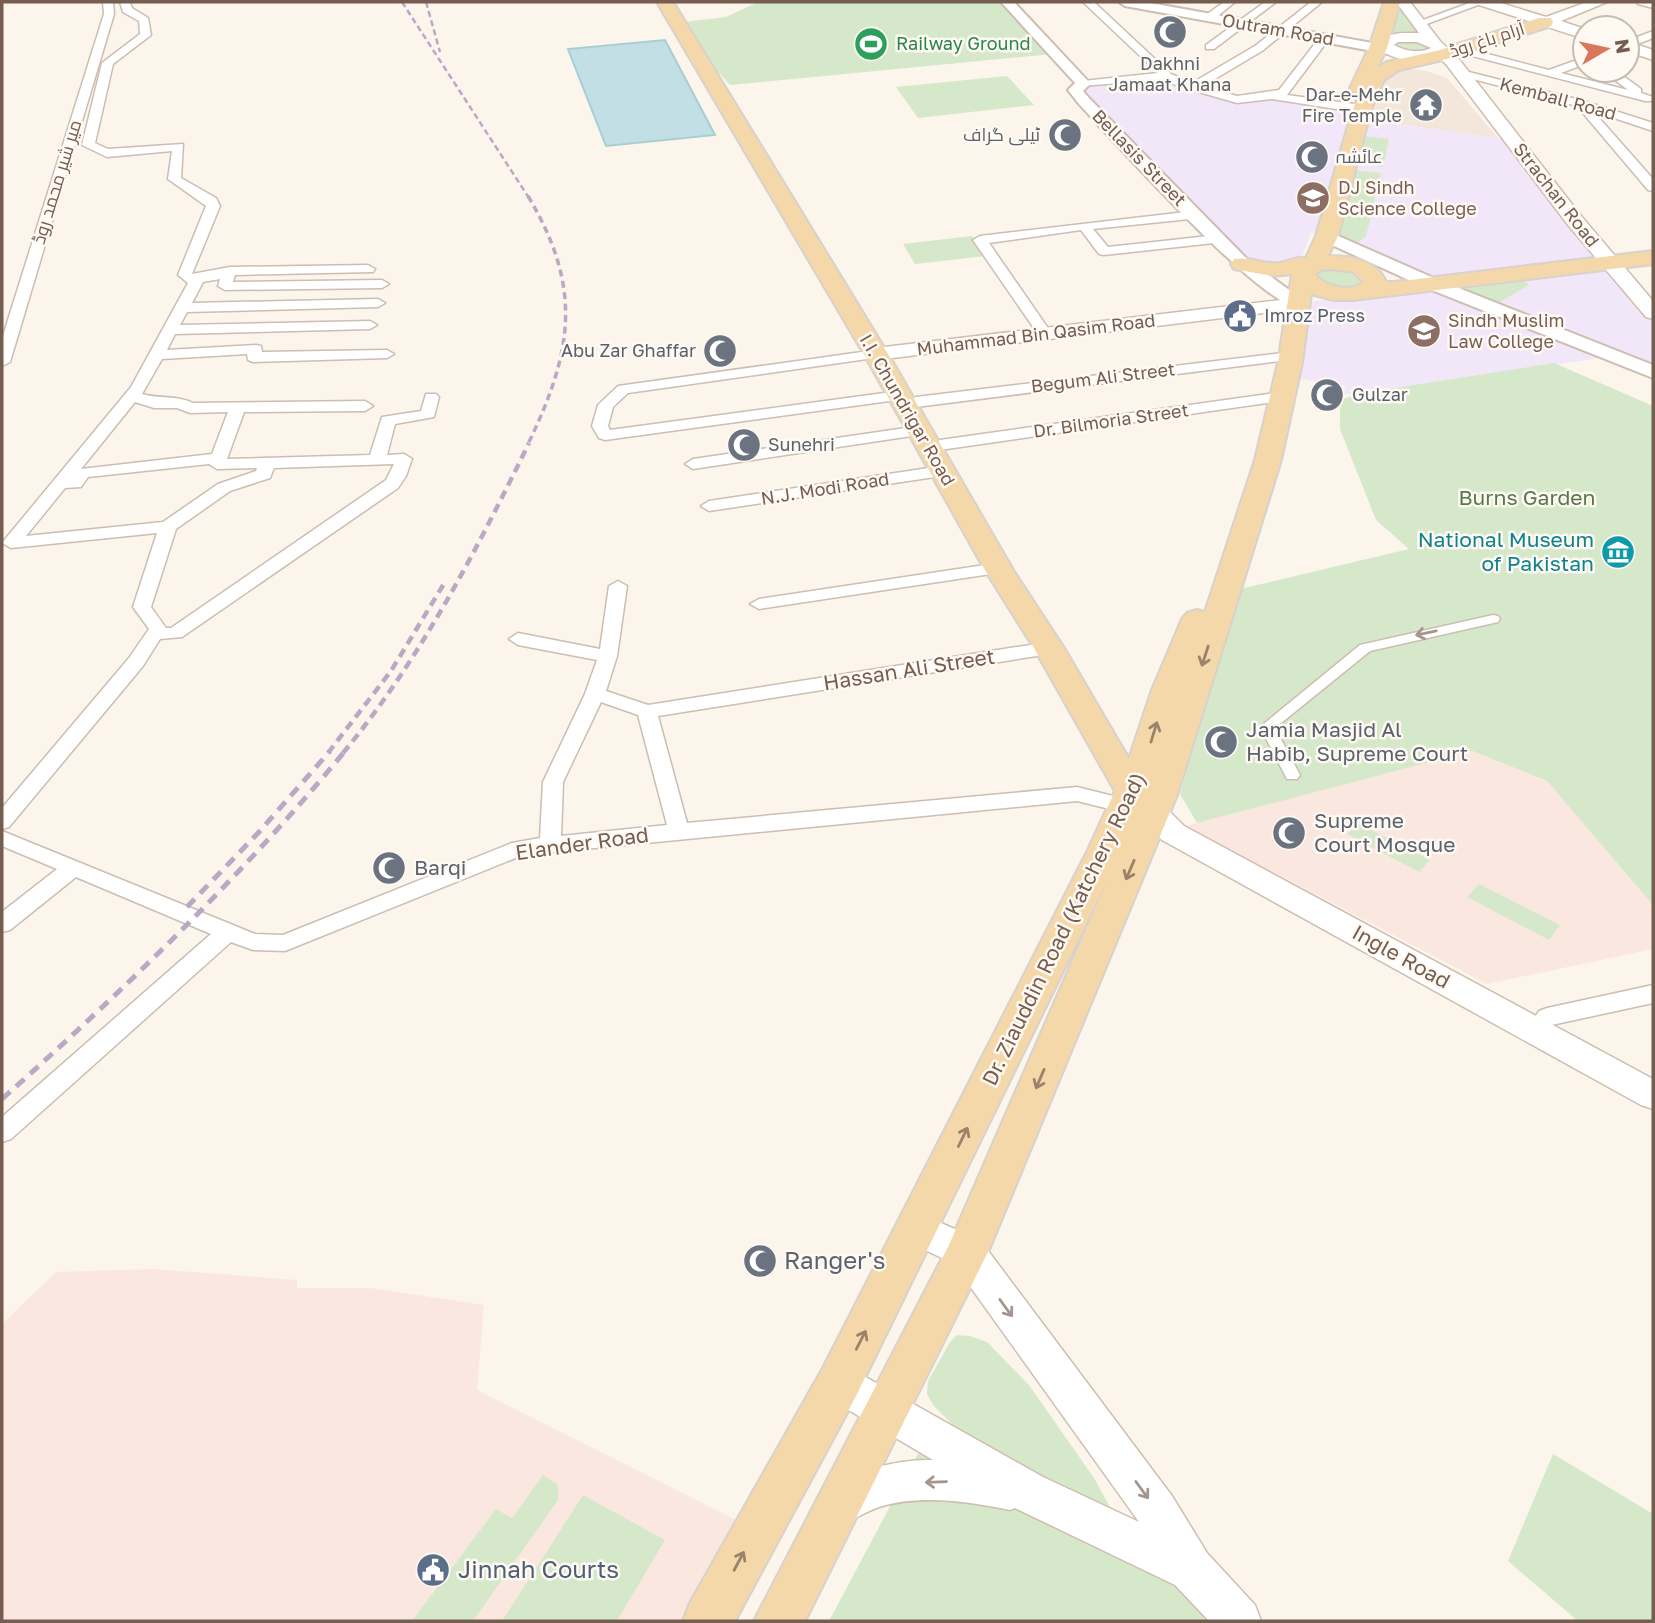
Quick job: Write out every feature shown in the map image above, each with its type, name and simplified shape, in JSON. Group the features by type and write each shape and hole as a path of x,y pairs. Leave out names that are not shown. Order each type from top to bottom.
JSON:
{"main road":[{"name":"I.I. Chundrigar Road","path":"665,2 882,353"},
{"name":"I.I. Chundrigar Road","path":"673,2 908,399 940,444 1068,645 1142,795"},
{"name":"Dr. Ziauddin Road (Katchery Road)","path":"779,1621 967,1252 1142,795 1167,690 1201,611 1259,457 1278,398 1308,242 1356,108 1394,58 1392,2"},
{"name":"Strachan Road","path":"1403,2 1444,49 1461,74 1653,313"},
{"path":"1482,2 1571,30"},
{"name":"آرام باغ روڈ","path":"1394,58 1444,49 1545,22 1600,2"},
{"path":"1444,49 1419,38 1395,37 1384,45 1394,58 1461,74"},
{"name":"Dr. Ziauddin Road (Katchery Road)","path":"1299,281 1315,261 1327,236 1356,108"},
{"path":"1299,281 1345,294 1653,257"},
{"path":"1299,281 1335,262 1363,269 1373,276 1375,282 1371,289"},
{"path":"1242,264 1282,269 1294,267 1299,281"},
{"name":"Muhammad Bin Qasim Road","path":"882,353 1045,334 1299,281"},
{"name":"I.I. Chundrigar Road","path":"908,399 919,431 998,568 1142,795"},
{"name":"Dr. Ziauddin Road (Katchery Road)","path":"708,1621 839,1383 1104,852 1142,795"},
{"name":"Ingle Road","path":"1142,795 1653,1074"},
{"name":"Ingle Road","path":"1142,795 1173,833 1653,1095"},
{"path":"918,1228 967,1252 1157,1511 1191,1569 1239,1621"},
{"path":"839,1383 1028,1492 1191,1569"},
{"path":"839,1505 875,1488 909,1482 960,1482 1028,1492"}],"street":[{"name":"میر شیر محمد روڈ","path":"2,362 109,14 108,2"},
{"path":"125,2 127,10 144,20 146,34 108,63 88,145 107,153 179,147 174,179 212,201 213,206 185,275 196,282 132,396 12,543 168,527 215,491 247,477 264,474 267,463"},
{"name":"Bellasis Street","path":"1007,2 1083,84 1074,90 1242,264 1299,281"},
{"path":"1088,2 1167,76 1237,100 1283,92 1324,38"},
{"name":"Outram Road","path":"1125,2 1167,5 1210,18 1324,38 1394,58"},
{"path":"1210,18 1230,2"},
{"path":"1210,47 1245,24 1271,2"},
{"path":"1193,87 1255,54 1285,32 1317,2"},
{"path":"1420,23 1482,2"},
{"path":"1642,2 1653,5"},
{"path":"1444,49 1550,73 1651,101"},
{"path":"1550,73 1571,65"},
{"name":"Kemball Road","path":"1461,74 1580,103 1653,127"},
{"path":"1083,84 1167,76"},
{"path":"1627,84 1651,101"},
{"path":"1272,96 1356,108"},
{"path":"1580,103 1653,187"},
{"path":"1045,334 980,240 1194,215"},
{"path":"1084,226 1104,251 1218,239"},
{"path":"1327,236 1430,283 1653,372"},
{"path":"192,279 229,274 230,271 368,268"},
{"path":"229,274 225,286 382,284"},
{"path":"181,308 378,303"},
{"path":"169,330 370,325"},
{"path":"156,355 256,349 253,357 387,354"},
{"name":"Muhammad Bin Qasim Road","path":"605,435 600,426 606,405 623,389 882,353"},
{"name":"Begum Ali Street","path":"605,435 1288,356"},
{"path":"132,396 154,404 180,403 190,408 365,406"},
{"path":"377,460 387,420 428,414 431,397"},
{"name":"Dr. Bilmoria Street","path":"940,444 1278,398"},
{"path":"155,634 175,633 392,484 398,476 404,458 217,464 238,407"},
{"path":"693,464 919,431"},
{"path":"60,484 75,483 83,473 219,458"},
{"name":"N.J. Modi Road","path":"709,506 942,471"},
{"path":"2,822 136,662 158,629 142,607 168,527"},
{"path":"759,604 998,568"},
{"path":"550,845 553,782 596,694 608,656 618,586"},
{"path":"1293,775 1267,727 1365,648 1493,620"},
{"path":"519,639 608,656"},
{"name":"Hassan Ali Street","path":"647,711 1049,648"},
{"path":"596,694 647,711 679,831"},
{"name":"Elander Road","path":"2,838 253,942 285,943 520,848 1077,794 1142,795"},
{"path":"2,924 73,868"},
{"path":"2,1132 228,932"},
{"path":"1547,1017 1653,994"}],"shaded area":[{"path":"1403,69 1423,70 1447,78 1498,138 1367,120 1380,74"},
{"path":"1167,76 1237,100 1272,96 1362,109 1360,119 1513,140 1575,221 1653,313 1653,372 1614,356 1357,394 1344,394 1345,386 1287,377 1297,304 1433,283 1327,236 1311,233 1299,263 1242,264 1075,90 1086,83"},
{"path":"1471,751 1547,781 1653,905 1653,949 1487,984 1185,826"},
{"name":"Jinnah Courts","path":"153,1269 297,1280 297,1288 370,1288 484,1305 477,1390 744,1524 689,1621 2,1621 2,1324 56,1272"}],"green space":[{"name":"Railway Ground","path":"758,2 1007,2 1053,54 730,85 710,63 685,22 726,17"},
{"path":"1392,2 1395,2 1427,40 1437,45 1417,56 1385,42 1389,39"},
{"path":"1007,76 1034,105 918,118 896,87"},
{"path":"1362,136 1389,139 1383,167 1355,163"},
{"path":"1353,170 1381,173 1373,205 1345,202"},
{"path":"1343,209 1372,212 1366,236 1356,244 1337,236"},
{"path":"972,236 986,256 915,264 903,244"},
{"path":"1371,256 1358,267 1375,285 1327,292 1308,268"},
{"path":"1516,274 1529,285 1493,306 1435,283"},
{"name":"Burns Garden","path":"1554,363 1653,406 1653,905 1547,781 1472,751 1197,823 1180,794 1236,590 1409,549 1376,520 1340,429 1343,399 1357,394"},
{"path":"1358,823 1430,860 1419,872 1347,834"},
{"path":"1479,884 1560,925 1549,940 1467,897"},
{"path":"957,1335 987,1342 1029,1385 1094,1478 1116,1518 959,1431 933,1405 927,1394 928,1381 950,1342"},
{"path":"929,1433 1219,1600 1239,1621 829,1621"},
{"path":"1553,1454 1653,1514 1653,1621 1578,1621 1508,1561"},
{"path":"543,1475 558,1485 558,1500 473,1621 412,1621 496,1509 512,1518"},
{"path":"583,1495 665,1540 617,1621 502,1621"}],"water":[{"path":"665,40 715,135 606,146 568,49"}],"railway":[{"path":"402,2 529,198"},
{"path":"426,2 440,52"},
{"path":"528,196 546,229 558,260 566,320 555,379 528,444"},
{"path":"343,753 422,643 467,564 529,443"},
{"path":"328,753 391,671 445,582"},
{"path":"187,907 259,832 330,751"},
{"path":"2,1099 92,1017 223,888 345,751"}],"place":[{"name":"Dakhni Jamaat Khana","path":"1170,32"},
{"name":"Railway Ground","path":"871,44"},
{"name":"Dar-e-Mehr Fire Temple","path":"1426,105"},
{"name":"ٹیلی گراف","path":"1065,135"},
{"name":"عائشہ","path":"1312,157"},
{"name":"DJ Sindh Science College","path":"1313,198"},
{"name":"Imroz Press","path":"1240,316"},
{"name":"Sindh Muslim Law College","path":"1424,331"},
{"name":"Abu Zar Ghaffar","path":"720,351"},
{"name":"Gulzar","path":"1327,395"},
{"name":"Sunehri","path":"744,445"},
{"name":"National Museum of Pakistan","path":"1618,552"},
{"name":"Jamia Masjid Al Habib, Supreme Court","path":"1221,742"},
{"name":"Supreme Court Mosque","path":"1289,833"},
{"name":"Barqi","path":"389,868"},
{"name":"Ranger's","path":"760,1261"},
{"name":"Jinnah Courts","path":"433,1570"}]}
